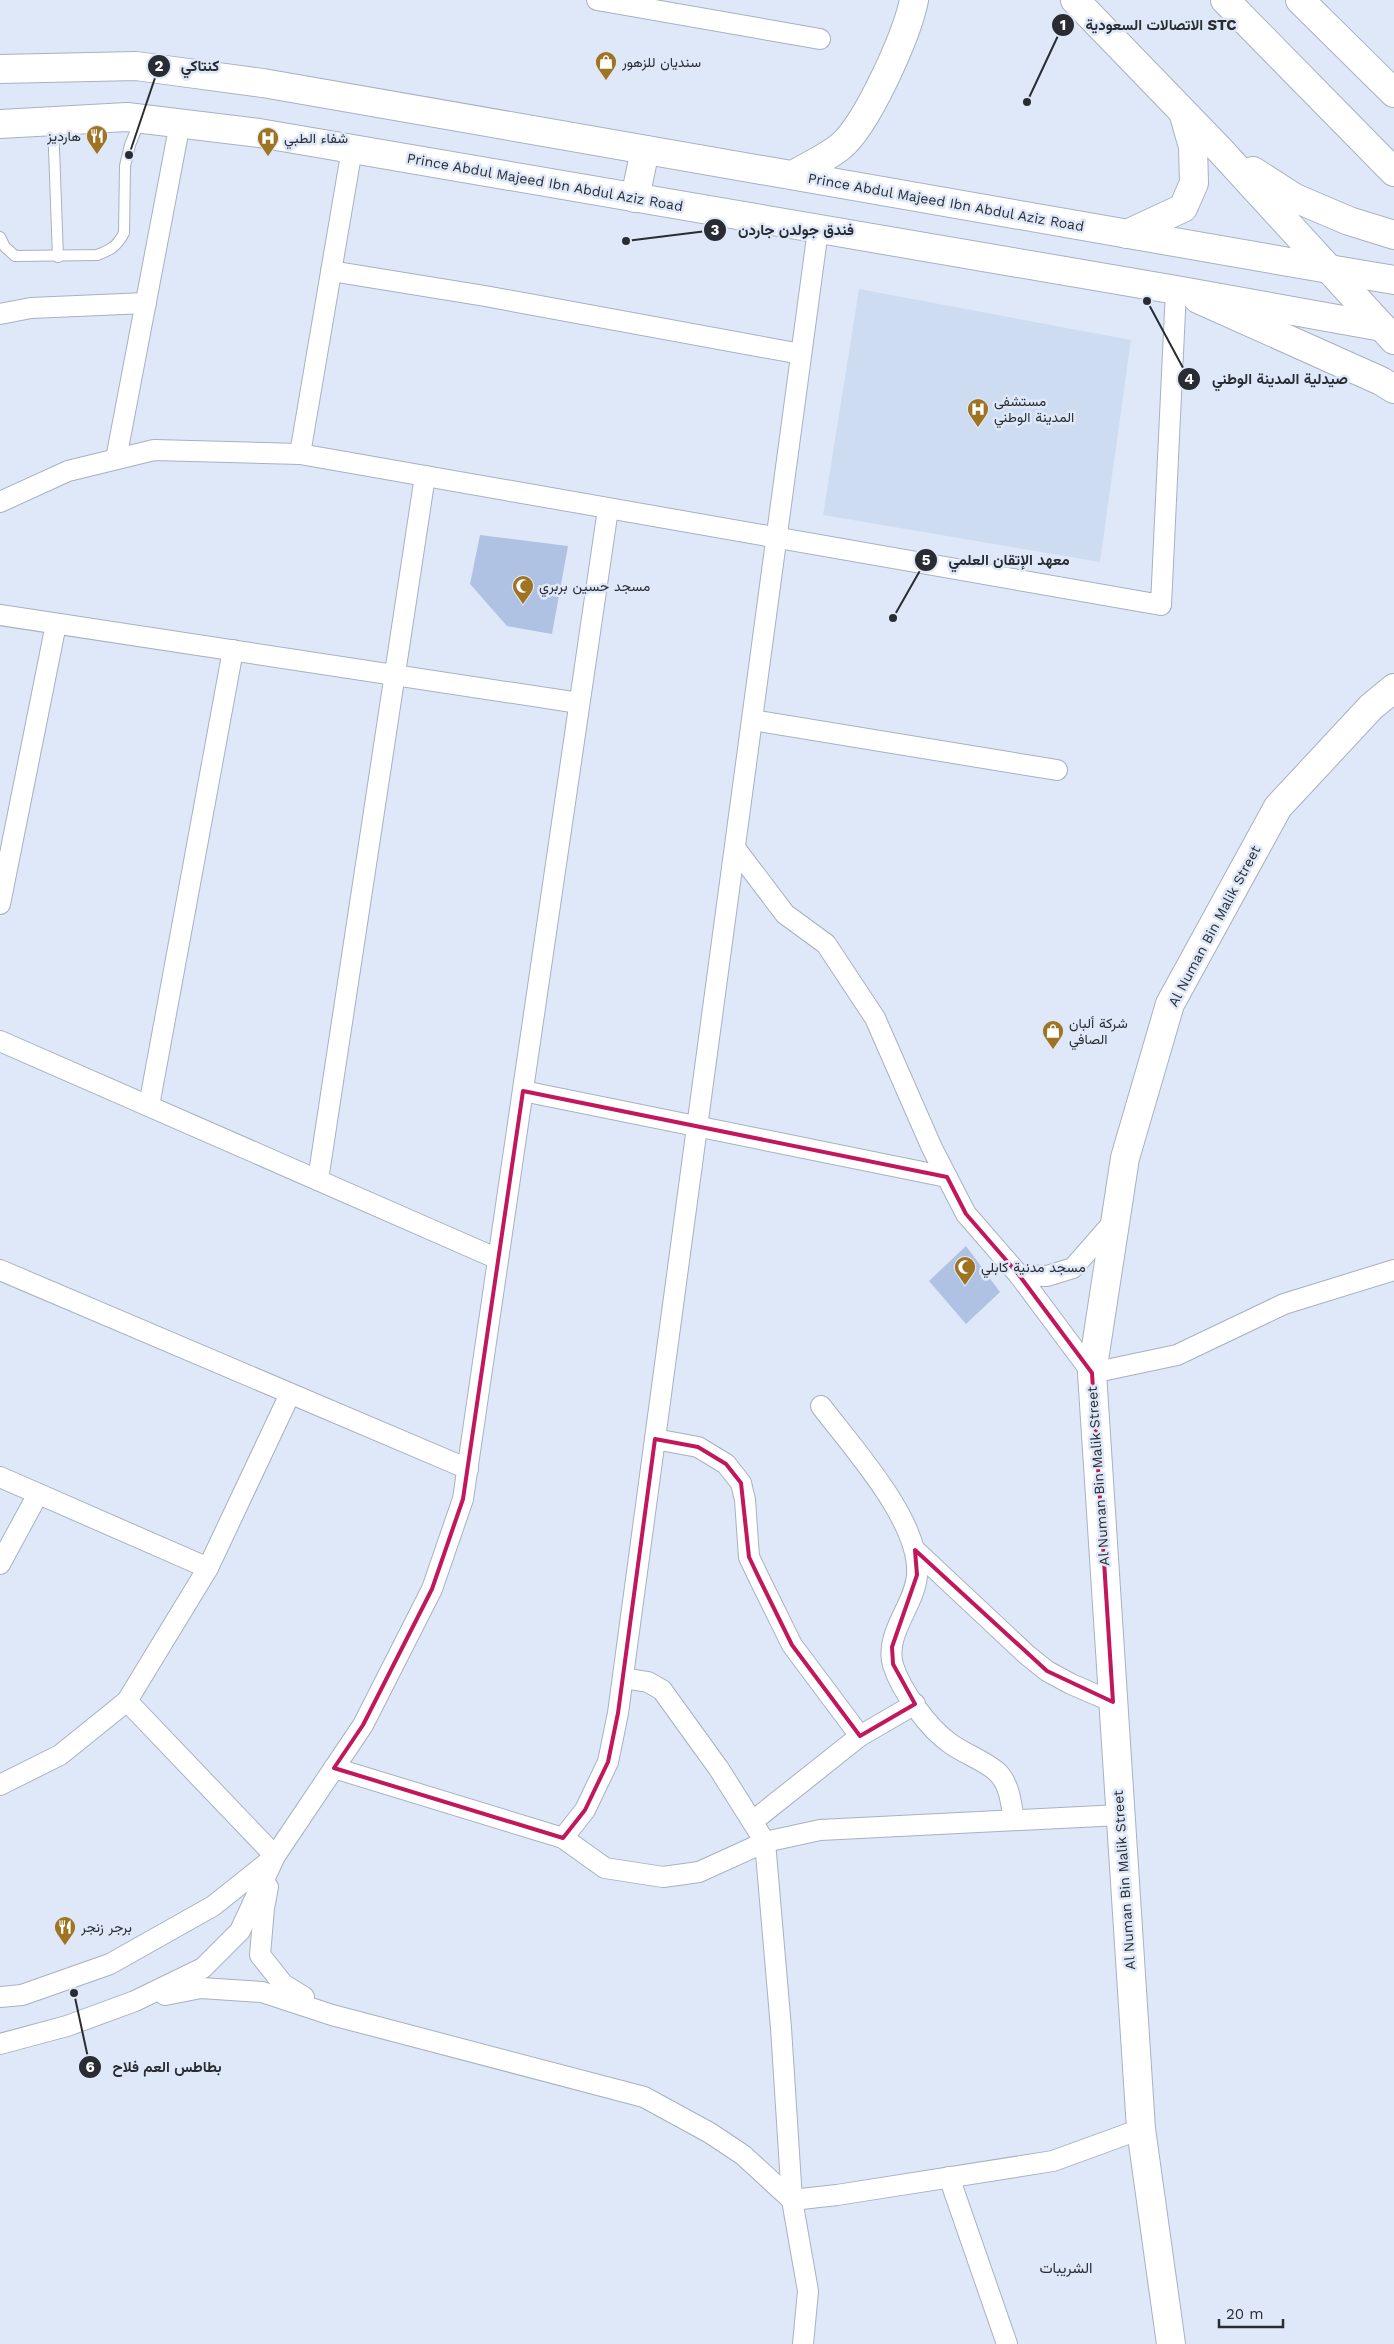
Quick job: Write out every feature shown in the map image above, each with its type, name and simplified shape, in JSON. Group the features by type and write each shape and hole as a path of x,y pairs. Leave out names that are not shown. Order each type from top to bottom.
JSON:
{"main road":[{"path":"793,175 841,146 870,108 910,21 914,0"},
{"path":"1075,0 1183,111 1390,332"},
{"path":"1225,0 1394,171"},
{"path":"1300,0 1394,93"},
{"name":"Prince Abdul Majeed Ibn Abdul Aziz Road","path":"0,69 136,66 263,83 1394,280"},
{"path":"1127,234 1183,208 1194,183 1193,147 1183,111"},
{"name":"Prince Abdul Majeed Ibn Abdul Aziz Road","path":"0,124 127,117 259,133 1176,290 1390,332"},
{"path":"634,198 645,150"},
{"path":"1220,150 1294,198 1350,221 1394,235"},
{"path":"1176,290 1373,377 1394,389"},
{"name":"Al Numan Bin Malik Street","path":"1171,2344 1141,2129 1092,1374 1125,1158 1170,1004 1278,807 1371,707 1394,688"}],"street":[{"path":"597,0 820,39"},
{"path":"116,459 180,123"},
{"path":"300,454 352,149"},
{"path":"563,1838 585,1810 608,1762 618,1713 818,230"},
{"path":"331,271 484,296 801,354"},
{"path":"0,502 68,471 154,450 300,454 1161,606 1176,290"},
{"path":"0,314 31,308 146,303"},
{"path":"318,1180 425,476"},
{"path":"0,2044 68,2026 136,2001 203,1968 240,1931 275,1856 363,1725 432,1588 463,1499 468,1469 608,509"},
{"path":"0,615 580,703"},
{"path":"0,904 9,816 56,624"},
{"path":"149,1106 233,650"},
{"path":"752,720 1058,770"},
{"path":"735,848 785,914 826,944 874,1018 932,1148 966,1214 1020,1275 1092,1374 1177,1355 1284,1304 1394,1270"},
{"path":"0,1042 498,1259"},
{"path":"523,1091 947,1177"},
{"path":"1020,1275 1047,1276 1073,1268 1116,1219"},
{"path":"0,1270 468,1469"},
{"path":"0,1785 60,1755 127,1701 208,1568 290,1394"},
{"path":"821,1406 892,1500 915,1550 918,1575 892,1647 893,1664 925,1720 949,1743 997,1772 1007,1786 1014,1820"},
{"path":"655,1440 698,1447 726,1464 741,1483 745,1500 749,1557 792,1645 860,1736"},
{"path":"0,1477 208,1568"},
{"path":"0,1564 38,1494"},
{"path":"915,1550 1026,1654 1047,1671 1071,1684 1113,1702"},
{"path":"623,1678 648,1682 662,1690 753,1821 765,1842 781,2028 792,2200 808,2291 803,2344"},
{"path":"127,1701 275,1856"},
{"path":"753,1821 860,1736 915,1704"},
{"path":"334,1768 563,1838 605,1868 663,1877 699,1872 765,1842 820,1830 1120,1815"},
{"path":"0,1997 22,1995 110,1964 213,1906 275,1856"},
{"path":"275,1856 264,1908 260,1955 283,1984 332,2015"},
{"path":"136,2001 201,1988 262,1992 332,2015 644,2097 710,2133 743,2155 792,2200"},
{"path":"792,2200 1053,2160 1141,2129"},
{"path":"949,2177 1007,2344"}],"lane":[{"path":"0,237 4,247 15,256 58,257 97,254 109,251 118,244 124,233 127,155 141,119"},
{"path":"53,121 58,257"}],"highlighted area":[{"path":"523,1091 947,1177 966,1214 1019,1275 1092,1373 1113,1702 1047,1671 915,1550 917,1575 892,1647 893,1664 915,1704 860,1736 792,1645 749,1557 741,1483 726,1464 698,1447 655,1439 618,1713 608,1762 585,1810 563,1838 334,1768 363,1725 432,1589 463,1499"}],"shaded area":[{"name":"مستشفى المدينة الوطني","path":"859,289 1131,340 1100,562 823,515"}],"building":[{"name":"مسجد حسين بربري","path":"480,535 568,546 552,634 507,626 470,584"},
{"name":"مسجد مدنية كابلي","path":"966,1246 1000,1292 966,1324 929,1281"}],"place":[{"name":"سنديان للزهور","path":"606,81"},
{"name":"الاتصالات السعودية STC","path":"1027,102"},
{"name":"هارديز","path":"97,155"},
{"name":"كنتاكي","path":"129,155"},
{"name":"شفاء الطبي","path":"268,157"},
{"name":"فندق جولدن جاردن","path":"626,241"},
{"name":"صيدلية المدينة الوطني","path":"1147,301"},
{"name":"مستشفى المدينة الوطني","path":"978,428"},
{"name":"مسجد حسين بربري","path":"523,605"},
{"name":"معهد الإتقان العلمي","path":"893,618"},
{"name":"شركة ألبان الصافي","path":"1053,1050"},
{"name":"مسجد مدنية كابلي","path":"965,1286"},
{"name":"برجر زنجر","path":"65,1946"},
{"name":"بطاطس العم فلاح","path":"74,1993"}],"district":[{"name":"الشريبات","path":"1066,2268"}]}
